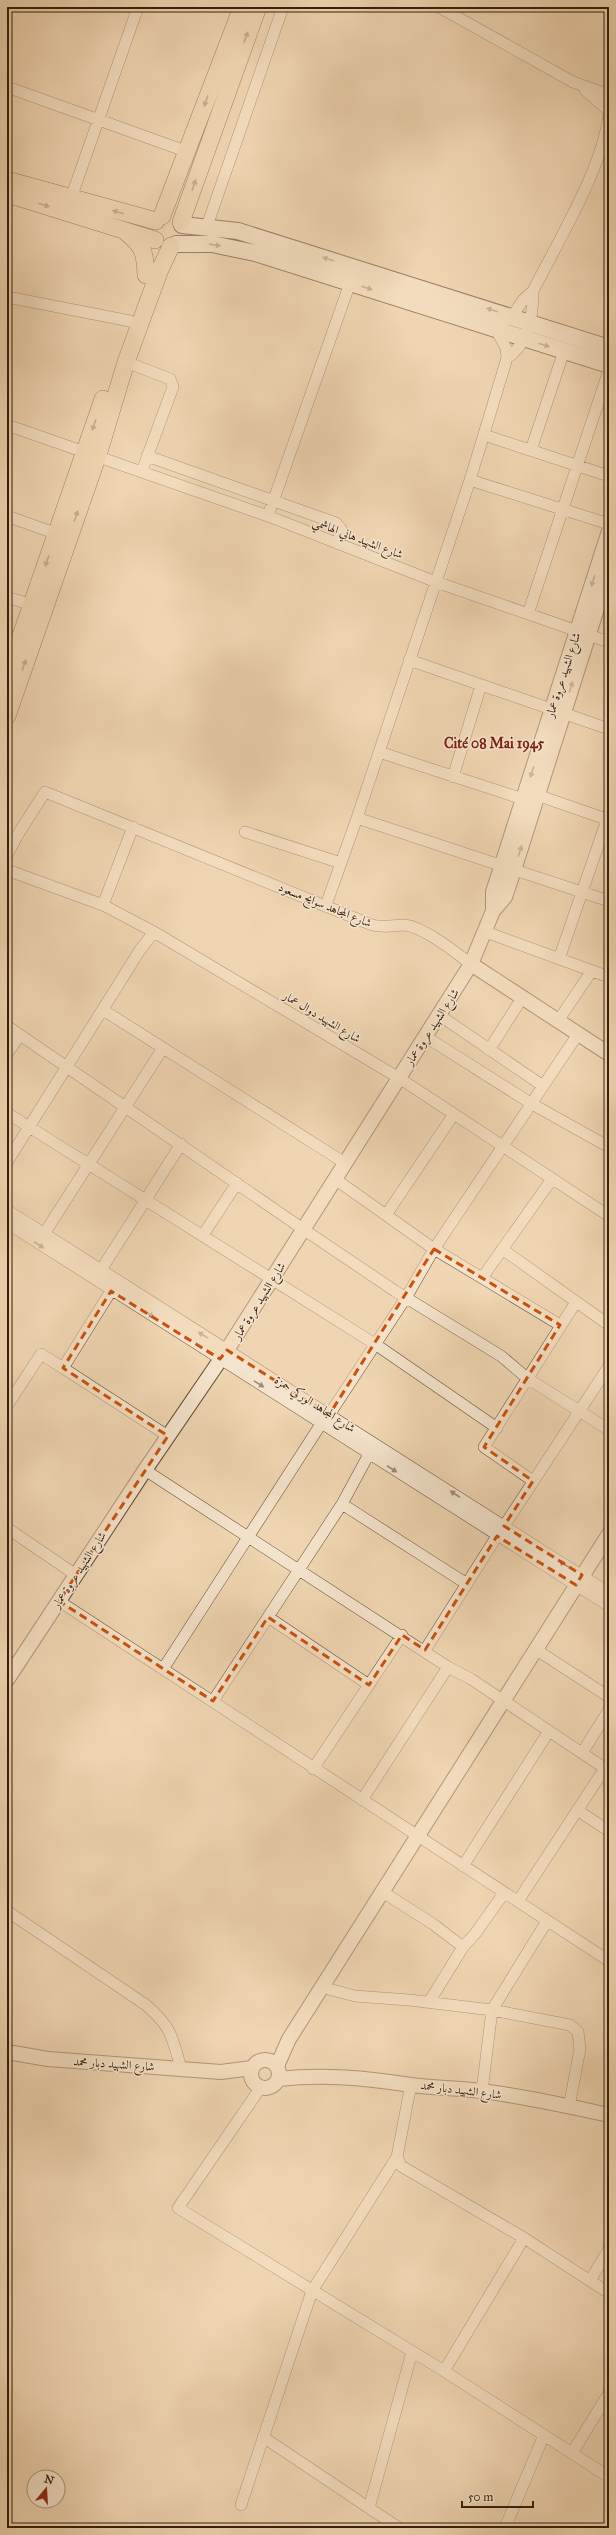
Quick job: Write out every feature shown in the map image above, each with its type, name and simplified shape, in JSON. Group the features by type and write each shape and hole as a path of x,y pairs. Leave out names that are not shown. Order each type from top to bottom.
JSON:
{"main road":[{"path":"165,243 152,230 159,218 188,152 245,7"},
{"path":"92,453 130,321 146,275 165,243 183,233 181,223 245,7"},
{"path":"7,180 71,198 159,218 170,215 181,223 238,231 512,316 609,348"},
{"path":"7,194 165,243 212,244 232,248 350,283 497,331 609,365"},
{"path":"122,229 141,245 145,258 146,275"},
{"path":"7,716 79,487 159,272 165,243"},
{"path":"8,667 32,606 57,534 79,487"}],"street":[{"path":"71,198 138,7"},
{"path":"207,226 283,7"},
{"path":"439,7 574,82 609,95"},
{"path":"507,358 519,348 524,339 530,322 533,291 581,195 607,137 609,110 574,82"},
{"path":"7,87 188,152"},
{"path":"268,516 274,503 350,283"},
{"path":"512,316 523,300 533,291"},
{"path":"7,297 130,321"},
{"path":"326,904 357,818 470,480 507,358 506,348 497,331"},
{"path":"531,450 564,351"},
{"path":"126,362 170,378 173,387 142,471"},
{"path":"528,614 609,370"},
{"name":"شارع الشهيد هاني الهاشمي","path":"7,425 92,453 268,516 436,582 609,642"},
{"path":"484,435 609,476"},
{"path":"147,456 274,503 336,524 340,529 338,544"},
{"path":"470,480 563,511 609,524"},
{"path":"7,516 57,534"},
{"name":"شارع الشهيد عروة عمار","path":"508,868 537,796 558,711 583,633 609,531"},
{"name":"شارع الشهيد عروة عمار","path":"583,633 609,572"},
{"path":"8,600 32,606"},
{"path":"409,660 609,729"},
{"path":"453,776 481,685"},
{"name":"شارع الشهيد عروة عمار","path":"7,1680 273,1279 303,1229 471,964 486,932 492,911 505,897 508,868 523,799 558,711"},
{"path":"379,752 523,799"},
{"name":"شارع المجاهد سوايح مسعود","path":"7,855 20,831 45,792 326,904 372,925 384,928 411,927 471,964 609,1054"},
{"path":"537,796 608,817 559,959"},
{"path":"357,818 609,900"},
{"path":"103,905 133,827"},
{"path":"245,832 341,863"},
{"name":"شارع الشهيد دوال عمار","path":"7,870 103,905 154,932 399,1078 609,1216"},
{"path":"7,1162 30,1128 140,950 154,932"},
{"path":"486,932 591,972 609,977"},
{"path":"558,1021 591,972"},
{"path":"489,1050 522,998"},
{"path":"104,1010 345,1164"},
{"path":"439,1015 543,1086"},
{"path":"7,1026 395,1291 407,1296 502,1356 528,1378 579,1413 609,1430"},
{"path":"329,1415 407,1296 434,1249 578,1034"},
{"path":"7,1054 20,1035"},
{"path":"426,1037 532,1104 609,1147"},
{"path":"44,1234 163,1048"},
{"path":"7,1113 375,1344 497,1428"},
{"path":"386,1215 454,1114"},
{"path":"101,1270 147,1200 181,1144"},
{"path":"335,1179 434,1249 560,1325"},
{"path":"482,1278 552,1179"},
{"path":"203,1235 237,1183"},
{"name":"شارع المجاهد الوركي حمزة","path":"7,1210 101,1270 224,1354 321,1424 497,1536 579,1580 609,1593"},
{"name":"شارع المجاهد الوركي حمزة","path":"7,1223 111,1290 329,1415 504,1526 579,1580 609,1606"},
{"path":"502,1249 609,1325"},
{"path":"63,1368 111,1290"},
{"path":"533,1481 484,1447 576,1302"},
{"path":"7,1406 41,1354 168,1436"},
{"path":"504,1526 609,1366"},
{"path":"163,1669 321,1424"},
{"path":"213,1701 342,1504 369,1454"},
{"path":"145,1470 503,1700 607,1769 577,1810 518,1902"},
{"path":"342,1504 466,1584"},
{"path":"7,1528 76,1575"},
{"path":"221,2072 259,2086 273,2085 275,2068 289,2039 416,1836 609,1534"},
{"path":"425,1650 497,1536"},
{"path":"59,1601 213,1701 313,1769 609,1961"},
{"path":"268,1617 369,1685"},
{"path":"313,1769 402,1635"},
{"path":"535,1649 609,1697"},
{"path":"362,1800 448,1666"},
{"path":"582,1753 609,1710"},
{"path":"463,1866 549,1731"},
{"path":"577,1810 609,1831"},
{"path":"382,1891 433,1924 462,1947"},
{"path":"429,2002 462,1947 475,1934 504,1893"},
{"path":"7,1911 146,2005 163,2020 169,2028 181,2068"},
{"path":"482,2091 492,2010 547,1921"},
{"path":"322,1987 355,1996 429,2002 492,2010 570,2025 578,2032 580,2049 569,2107"},
{"name":"شارع الشهيد دبار محمد","path":"7,2052 48,2059 221,2072"},
{"path":"221,2072 252,2068 259,2062 275,2068"},
{"path":"252,2068 252,2078 259,2086"},
{"name":"شارع الشهيد دبار محمد","path":"275,2068 312,2076 346,2076 482,2091 609,2115"},
{"path":"241,2505 312,2291 396,2157 411,2084"},
{"path":"259,2086 178,2208 444,2371 609,2477"},
{"path":"396,2157 401,2166 411,2173 524,2238 591,2279 609,2293"},
{"path":"444,2371 524,2238"},
{"path":"591,2279 609,2249"},
{"path":"369,2508 412,2352"},
{"path":"572,2453 609,2393"},
{"path":"505,2528 544,2435"},
{"path":"264,2437 399,2528"}],"highlighted area":[{"path":"434,1249 560,1325 484,1447 533,1481 504,1526 582,1575 576,1585 497,1536 425,1650 402,1635 369,1685 268,1617 213,1701 59,1601 168,1436 63,1368 111,1291 220,1359 227,1350 329,1415"}],"district":[{"name":"Cité 08 Mai 1945","path":"494,743"}]}
